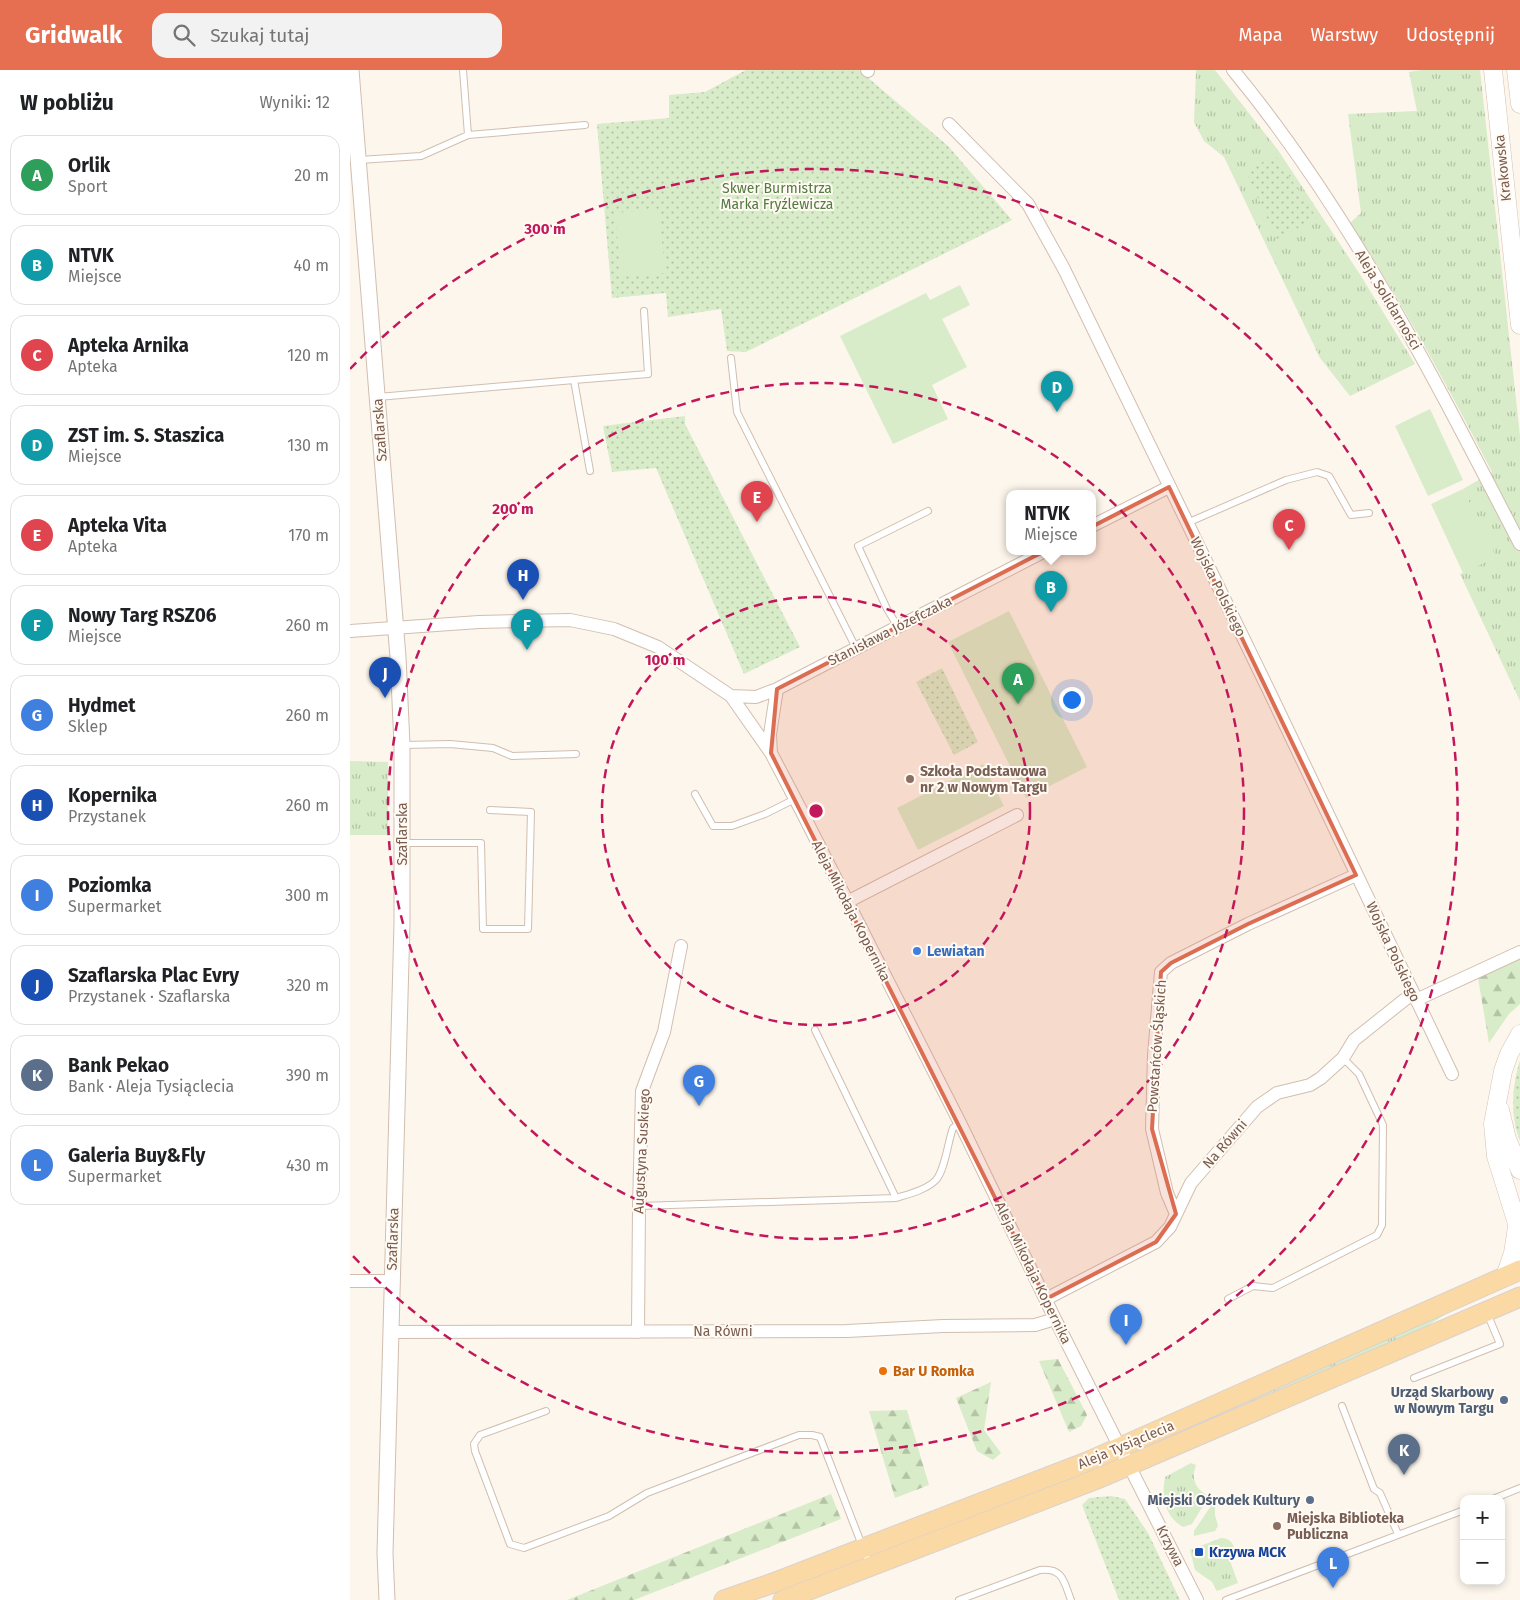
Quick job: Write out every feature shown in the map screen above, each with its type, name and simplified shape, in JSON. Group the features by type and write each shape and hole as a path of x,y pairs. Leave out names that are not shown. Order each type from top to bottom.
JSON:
{"main road":[{"name":"Krakowska","path":"1493,70 1520,325"},
{"path":"1516,70 1520,104"},
{"path":"1512,1274 1513,1253 1519,1230 1496,1156 1493,1124 1503,1071 1509,1054 1520,1034"},
{"path":"1498,1100 1507,1139 1520,1170"},
{"name":"Aleja Tysiąclecia","path":"724,1600 864,1549 1121,1448 1512,1274"},
{"name":"Aleja Tysiąclecia","path":"783,1600 1036,1503 1129,1465 1518,1299"}],"street":[{"name":"Szaflarska","path":"351,70 396,628 402,745 403,843 398,1090 391,1281 385,1554 387,1600"},
{"name":"Aleja Solidarności","path":"1233,70 1307,167 1371,271 1427,365 1520,544"},
{"name":"Wojska Polskiego","path":"949,124 1028,204 1064,269 1271,695 1452,1074"},
{"path":"1096,524 1169,487"},
{"name":"Stanisława Józefczaka","path":"731,696 756,697 777,689 1037,555"},
{"name":"Aleja Mikołaja Kopernika","path":"350,631 479,622 570,620 614,629 658,647 731,696 770,754 795,799 960,1123 1055,1319 1129,1465"},
{"path":"770,754 770,734 777,689"},
{"path":"847,902 1016,815"},
{"name":"Powstańców Śląskich","path":"1176,1214 1167,1193 1152,1130 1154,1055 1161,972 1171,963 1248,924 1356,875"},
{"name":"Augustyna Suskiego","path":"638,1332 642,1091 664,1032 681,946"},
{"name":"Na Równi","path":"1046,1299 1156,1242 1170,1227 1191,1183 1257,1107 1277,1093 1315,1082 1343,1058 1354,1040 1415,996 1520,952"},
{"path":"350,1281 391,1281"},
{"name":"Na Równi","path":"390,1332 847,1331 943,1326 1035,1325 1055,1319"},
{"name":"Krzywa","path":"1129,1465 1197,1600"}],"lane":[{"path":"463,70 468,135"},
{"path":"358,160 421,156 468,135 585,125"},
{"path":"378,397 648,374 644,311"},
{"path":"731,358 737,412 856,648"},
{"path":"574,380 590,471"},
{"path":"1187,523 1286,480 1316,472 1328,476 1351,515 1369,513"},
{"path":"898,627 887,609 858,546 928,511"},
{"path":"402,745 450,744 494,748 512,756 576,754"},
{"path":"695,794 713,826 732,826 764,814 795,799"},
{"path":"403,843 481,843 483,929 528,929 530,812 490,810"},
{"path":"815,1030 896,1198"},
{"path":"1228,1299 1253,1286 1273,1288 1377,1235 1382,1225 1383,1125 1359,1074 1343,1058"},
{"path":"639,1206 896,1198 923,1188 935,1181 941,1173 953,1128 960,1123"},
{"path":"1414,1378 1500,1344 1486,1312"},
{"path":"1342,1406 1374,1489 1380,1493 1398,1534"},
{"path":"546,1411 480,1436 474,1444 510,1544 524,1548 609,1516 647,1493 800,1435 812,1435 820,1437 871,1566"},
{"path":"1503,1495 1520,1488"},
{"path":"1226,1600 1460,1511"},
{"path":"959,1600 1040,1570 1051,1568 1062,1575 1071,1600"}],"highlighted area":[{"path":"1169,487 1356,875 1248,924 1171,963 1161,972 1152,1129 1176,1214 1156,1242 1046,1299 771,753 777,689"}],"green space":[{"name":"Skwer Burmistrza Marka Fryźlewicza","path":"746,70 859,70 948,146 1012,220 746,352 727,351 721,309 668,317 666,293 612,298 597,124 669,118 669,95 705,92"},
{"path":"1196,70 1215,70 1278,150 1361,276 1415,364 1350,396 1320,358 1224,157 1204,141 1194,122"},
{"path":"1421,70 1480,70 1520,436 1520,701 1460,574 1495,557 1463,489 1492,472 1424,346 1350,223 1361,213 1348,114 1417,111 1409,72"},
{"path":"1275,155 1317,218 1277,239 1246,172"},
{"path":"659,209 665,273 621,277 615,213"},
{"path":"960,285 970,305 942,319 967,367 932,385 948,419 893,444 840,336 926,293 930,300"},
{"path":"1430,409 1463,480 1428,496 1395,426"},
{"path":"685,416 685,424 800,647 744,674 656,468 612,472 603,426"},
{"path":"1463,489 1496,557 1463,573 1431,504"},
{"path":"1009,611 1087,767 1026,798 948,642"},
{"path":"942,668 978,742 954,755 916,682"},
{"path":"350,761 388,762 388,835 350,835"},
{"path":"983,764 1004,806 918,850 897,808"},
{"path":"1520,958 1520,1004 1509,1014 1489,1043 1478,978"},
{"path":"1520,1060 1520,1141 1513,1111 1513,1101 1515,1080"},
{"path":"1501,1286 1502,1289 1452,1310 1418,1332 1160,1444 1158,1438"},
{"path":"1058,1359 1087,1415 1081,1426 1069,1432 1039,1361"},
{"path":"991,1382 984,1430 1001,1453 993,1460 977,1451 956,1398"},
{"path":"907,1410 929,1485 895,1498 869,1411"},
{"path":"1191,1463 1196,1465 1195,1484 1209,1496 1192,1524 1183,1527 1168,1512 1164,1499 1164,1484 1165,1477"},
{"path":"1085,1471 1087,1475 876,1556 874,1552"},
{"path":"831,1494 841,1519 634,1600 567,1600"},
{"path":"1111,1496 1125,1499 1148,1533 1180,1600 1119,1600 1082,1505 1089,1498"},
{"path":"1215,1500 1215,1515 1218,1526 1215,1531 1194,1536 1194,1531"},
{"path":"1221,1538 1229,1540 1234,1547 1226,1550 1238,1583 1217,1591 1212,1582 1195,1570 1190,1550"}],"place":[{"name":"ZST im. S. Staszica","path":"1057,412"},
{"name":"Apteka Vita","path":"757,522"},
{"name":"Apteka Arnika","path":"1289,550"},
{"name":"Kopernika","path":"523,600"},
{"name":"NTVK","path":"1051,612"},
{"name":"Nowy Targ RSZ06","path":"527,650"},
{"name":"Szaflarska Plac Evry","path":"385,698"},
{"name":"Orlik","path":"1018,704"},
{"name":"Szkoła Podstawowa nr 2 w Nowym Targu","path":"910,779"},
{"name":"Lewiatan","path":"917,951"},
{"name":"Hydmet","path":"699,1106"},
{"name":"Poziomka","path":"1126,1345"},
{"name":"Bar U Romka","path":"883,1371"},
{"name":"Urząd Skarbowy w Nowym Targu","path":"1504,1400"},
{"name":"Bank Pekao","path":"1404,1475"},
{"name":"Miejski Ośrodek Kultury","path":"1310,1500"},
{"name":"Miejska Biblioteka Publiczna","path":"1277,1526"},
{"name":"Krzywa MCK","path":"1199,1552"},
{"name":"Galeria Buy&Fly","path":"1333,1588"}]}
